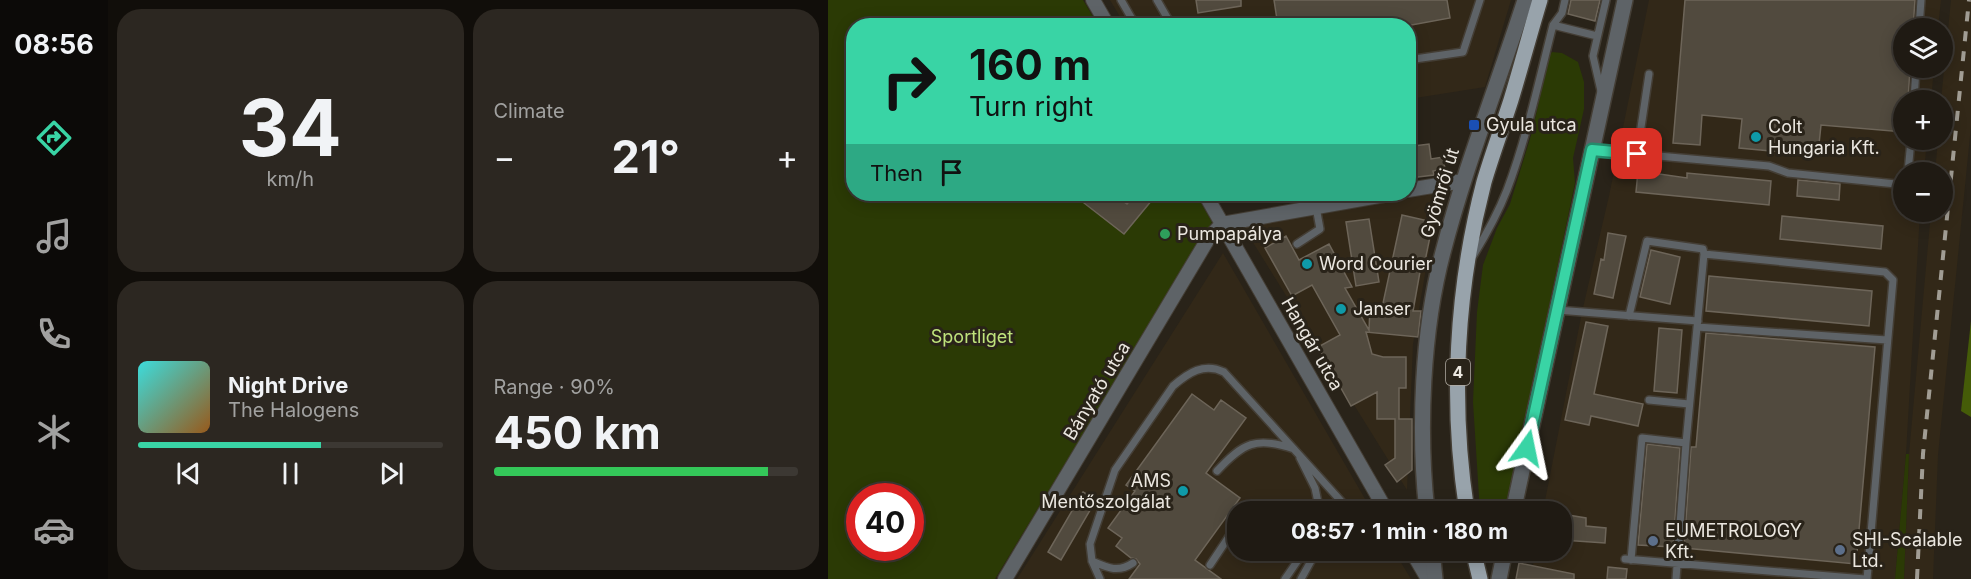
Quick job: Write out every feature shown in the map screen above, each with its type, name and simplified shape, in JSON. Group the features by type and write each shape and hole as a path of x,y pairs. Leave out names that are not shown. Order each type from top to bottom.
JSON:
{"main road":[{"name":"4","path":"1466,501 1458,435 1458,379 1460,317 1466,269 1484,182 1540,0"},
{"path":"1476,561 1480,579"}],"street":[{"path":"1093,0 1103,18"},
{"name":"Gyömrői út","path":"1425,501 1423,432 1426,359 1435,286 1463,181 1525,0"},
{"path":"1515,501 1624,0"},
{"path":"1416,189 1463,181"},
{"name":"Hangár utca","path":"1209,201 1381,501"},
{"path":"1222,224 1350,201"},
{"name":"Bányató utca","path":"1005,579 1208,239 1222,224"},
{"path":"1417,561 1428,579"},
{"path":"1433,561 1435,579"},
{"path":"1498,579 1502,561"}],"lane":[{"path":"1121,0 1131,18"},
{"path":"1157,0 1167,18"},
{"path":"1416,59 1463,52 1480,0"},
{"path":"1466,269 1494,220 1507,190 1526,131 1553,25 1562,13 1565,0"},
{"path":"1603,102 1593,56 1606,0"},
{"path":"1920,18 1921,0"},
{"path":"1553,25 1597,36"},
{"path":"1637,154 1649,74"},
{"path":"1592,150 1769,166 1788,172 1893,184"},
{"path":"1297,244 1320,229 1316,207"},
{"path":"1629,316 1647,241 1703,249 1676,579"},
{"path":"1686,442 1642,438 1628,559 1866,579 1893,280 1885,272 1704,254"},
{"path":"1557,310 1887,340"},
{"path":"1100,579 1092,561 1090,544 1115,470 1173,386 1202,368 1212,367 1224,372 1341,501"},
{"path":"1649,400 1689,404"},
{"path":"1216,471 1232,454 1248,445 1274,444 1296,450 1315,488 1318,501"},
{"path":"1210,565 1227,540"},
{"path":"1092,561 1114,570 1121,570 1133,563"},
{"path":"1285,579 1297,561"},
{"path":"1301,579 1311,561"}],"shaded area":[{"path":"1110,0 1511,0 1485,87 1416,98 1416,18 1121,18"},
{"path":"1649,0 1941,0 1939,18 1893,18 1893,78 1933,78 1932,90 1893,90 1893,150 1926,150 1925,162 1893,162 1893,222 1919,222 1906,454 1895,579 1530,579 1534,561 1572,561 1572,501 1545,501 1582,312 1609,196"},
{"path":"1951,0 1971,0 1971,126 1938,455 1933,579 1904,579 1909,454 1930,222 1953,222 1953,162 1936,162 1937,150 1953,150 1953,90 1942,90 1943,78 1953,78 1953,18 1949,18"},
{"path":"1439,193 1413,344 1407,490 1244,228 1394,201 1416,201 1416,197"},
{"path":"1223,253 1366,501 1227,501 1227,561 1400,561 1411,579 1017,579"}],"green space":[{"name":"Sportliget","path":"828,0 1083,0 1094,18 846,18 846,201 1200,201 1212,222 995,579 828,579"},
{"path":"1552,52 1562,53 1578,62 1584,82 1584,109 1573,158 1575,183 1508,501 1479,501 1473,402 1477,312 1483,265 1497,228 1510,204 1532,132"},
{"path":"1971,321 1971,417 1961,411"},
{"path":"1906,454 1909,454 1904,579 1895,579"}],"building":[{"path":"1196,0 1241,0 1241,6 1198,13"},
{"path":"1274,0 1447,0 1450,18 1416,24 1416,18 1277,18"},
{"path":"1571,0 1600,0 1595,21 1568,14"},
{"path":"1685,0 1915,0 1914,18 1893,18 1893,78 1909,78 1909,90 1893,90 1893,131 1821,125 1818,154 1771,151 1739,148 1742,119 1702,115 1700,145 1673,143"},
{"path":"1429,144 1431,159 1443,157 1445,169 1433,171 1434,175 1416,177 1416,146"},
{"path":"1638,171 1687,178 1687,173 1771,181 1769,205 1636,192"},
{"path":"1798,180 1840,184 1839,200 1797,196"},
{"path":"1086,201 1123,201 1127,204 1130,201 1151,201 1124,234 1084,203"},
{"path":"1402,215 1433,222 1424,266 1421,266 1413,311 1421,311 1418,337 1366,332 1372,354 1383,357 1406,357 1406,388 1399,388 1399,419 1412,419 1412,470 1397,482 1385,465 1395,458 1395,419 1377,419 1377,392 1351,406 1318,347 1340,335 1312,285 1292,296 1265,248 1286,236 1299,260 1329,244 1352,287 1345,288 1369,330 1370,307 1382,308"},
{"path":"1782,216 1883,226 1881,249 1780,239"},
{"path":"1369,219 1379,282 1356,286 1346,222"},
{"path":"1608,233 1626,236 1613,298 1594,294 1601,259 1604,260"},
{"path":"1651,250 1680,257 1670,304 1640,297"},
{"path":"1709,276 1872,291 1869,326 1706,311"},
{"path":"1586,322 1608,326 1594,394 1643,404 1638,426 1591,416 1589,425 1565,420"},
{"path":"1659,328 1682,330 1677,393 1654,391"},
{"path":"1706,333 1875,347 1856,564 1684,548 1691,447 1696,447"},
{"name":"AMS Mentőszolgálat","path":"1192,394 1214,410 1221,400 1246,418 1206,473 1240,498 1238,501 1227,501 1227,516 1195,560 1221,579 1129,579 1140,564 1116,546 1122,538 1108,528 1135,491 1126,485"},
{"path":"1647,444 1680,448 1673,547 1638,545"},
{"path":"1083,492 1096,500 1061,560 1048,552"},
{"path":"1572,516 1586,518 1586,526 1606,528 1605,543 1572,541"},
{"path":"1519,563 1574,574 1574,579 1516,579"},
{"path":"1608,567 1627,569 1626,579 1607,579"}],"railway":[{"path":"1917,579 1923,454 1969,0"}],"place":[{"name":"Gyula utca","path":"1474,125"},
{"name":"Colt Hungaria Kft.","path":"1756,137"},
{"name":"Pumpapálya","path":"1165,234"},
{"name":"Word Courier","path":"1307,264"},
{"name":"Janser","path":"1341,309"},
{"name":"AMS Mentőszolgálat","path":"1183,491"},
{"name":"EUMETROLOGY Kft.","path":"1653,541"},
{"name":"SHI-Scalable Ltd.","path":"1840,550"}],"route":[{"path":"1527,448 1592,150 1637,154"}]}
